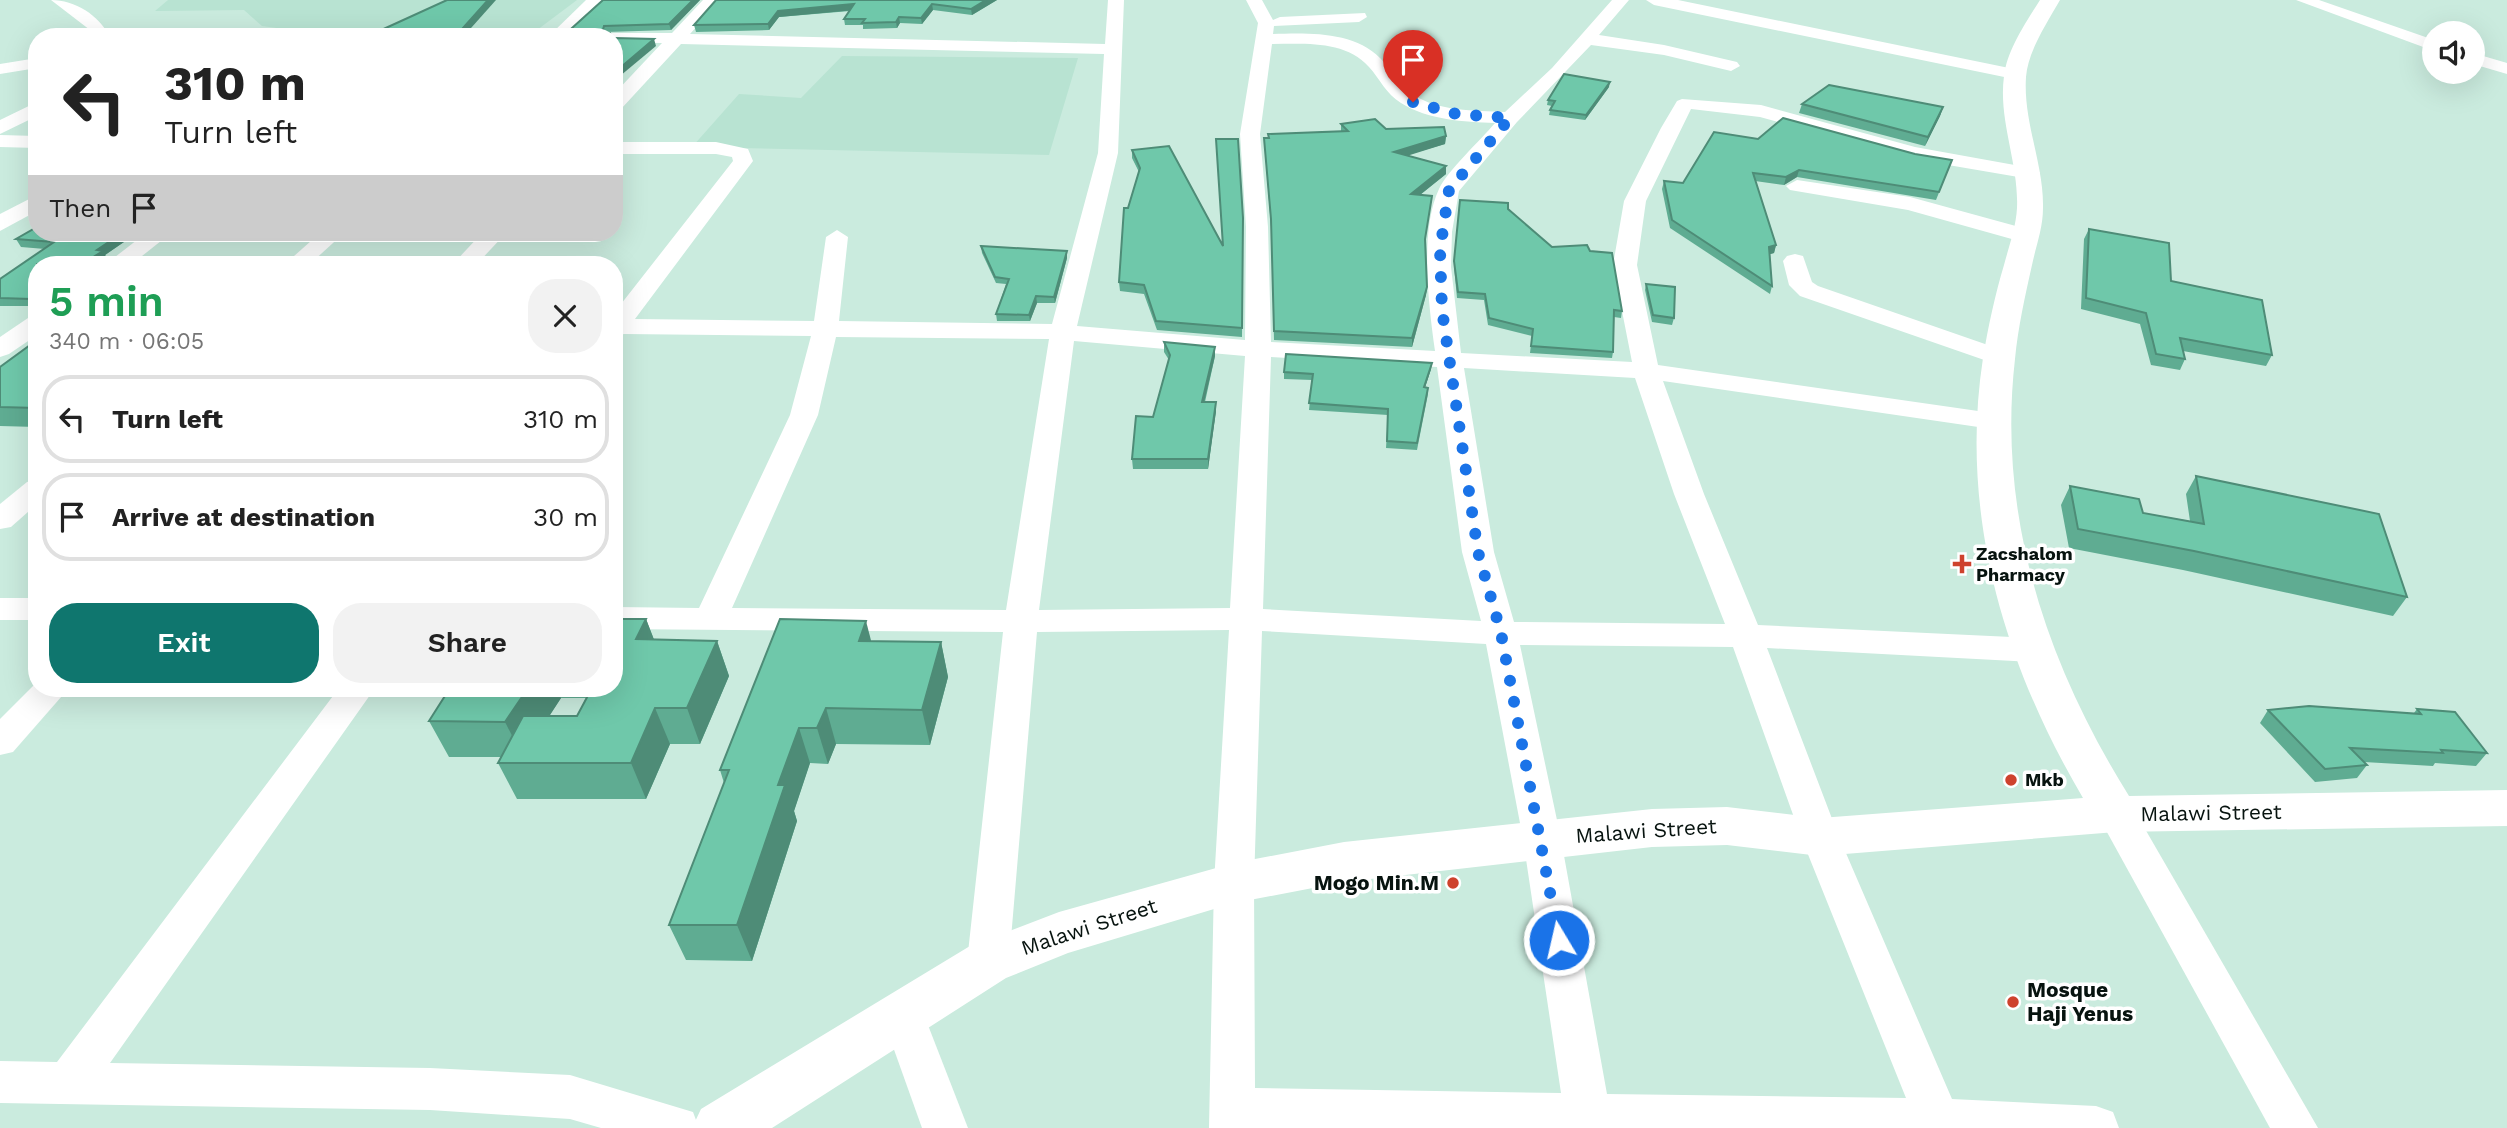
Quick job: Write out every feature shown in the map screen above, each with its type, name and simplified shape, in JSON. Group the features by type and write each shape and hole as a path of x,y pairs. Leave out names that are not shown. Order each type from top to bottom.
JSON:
{"street":[{"path":"60,0 98,28"},
{"path":"565,28 594,0"},
{"path":"623,95 712,0"},
{"path":"988,962 1021,621 1063,332 1108,153 1116,0"},
{"path":"1254,0 1265,31 1250,134 1257,227 1258,349 1234,883 1233,1119 2096,1128"},
{"path":"1589,1122 1542,839 1501,633 1478,552 1449,361 1439,267 1441,232 1449,190 1510,118 1589,39 1621,0"},
{"path":"1654,0 2014,74"},
{"path":"2050,0 2038,19 2014,74 2016,106 2030,173 2030,210 1999,357 1992,421 1998,521 2032,650 2069,736 2295,1128"},
{"path":"2304,0 2422,42"},
{"path":"1265,31 1359,16"},
{"path":"1265,31 1347,45 1368,56 1397,92 1413,102 1456,114 1510,118"},
{"path":"623,37 1112,49"},
{"path":"1589,39 1664,50 1731,65"},
{"path":"2485,62 2507,69"},
{"path":"0,69 28,64"},
{"path":"1940,1125 1820,837 1746,636 1689,494 1646,371 1635,304 1625,265 1634,201 1684,105 1697,103 1761,111 1913,153 2030,173"},
{"path":"0,128 28,113"},
{"path":"0,141 28,142"},
{"path":"623,148 716,148 741,153 743,161 623,317"},
{"path":"1797,186 1910,204 2026,236"},
{"path":"0,224 28,207"},
{"path":"711,618 804,415 826,327 837,237"},
{"path":"128,256 148,242"},
{"path":"306,256 322,242"},
{"path":"472,256 486,242"},
{"path":"1796,261 1801,285 1809,290 1999,357"},
{"path":"0,318 28,320"},
{"path":"623,327 826,327 1063,332 1258,349 1646,371 1992,421"},
{"path":"0,349 28,328"},
{"path":"0,520 28,496"},
{"path":"0,609 28,609"},
{"path":"623,618 1021,621 1247,618 1501,633 1746,636 2032,650"},
{"path":"0,742 43,697"},
{"path":"68,1084 351,697"},
{"name":"Malawi Street","path":"721,1128 988,962 1059,934 1234,883 1343,862 1652,828 1727,826 1820,837 2116,814 2502,808"},
{"path":"904,1016 945,1128"},
{"path":"0,1082 430,1089 570,1097 676,1128"}],"shaded area":[{"path":"168,0 577,0 540,28 277,28 262,26 244,10 155,11"},
{"path":"842,56 1078,58 1049,155 692,147 739,94 801,98"}],"building":[{"path":"447,0 488,0 463,28 386,28"},
{"path":"603,0 693,0 669,24 572,28"},
{"path":"716,0 986,0 971,9 932,4 921,18 899,17 896,22 862,23 865,19 844,19 854,4 778,11 768,24 694,25"},
{"path":"623,38 654,39 623,65"},
{"path":"1564,74 1610,82 1586,115 1550,110 1555,101 1548,100"},
{"path":"1829,85 1943,107 1928,137 1802,104"},
{"path":"1783,118 1915,154 1952,160 1939,192 1799,170 1786,177 1753,173 1776,245 1769,247 1772,286 1672,220 1664,181 1683,183 1714,132 1758,139"},
{"path":"1375,119 1386,129 1444,127 1446,136 1394,152 1446,166 1411,194 1432,196 1425,239 1427,287 1412,338 1274,331 1271,219 1264,138 1269,138 1268,134 1348,131 1341,124"},
{"path":"1216,139 1238,139 1243,218 1242,328 1156,321 1144,285 1119,282 1124,208 1128,208 1140,168 1132,150 1169,146 1223,246"},
{"path":"1460,200 1508,203 1508,209 1552,247 1587,245 1590,251 1612,253 1622,311 1614,310 1613,352 1531,346 1533,329 1489,318 1485,294 1458,292 1454,261"},
{"path":"2089,229 2169,243 2171,281 2262,300 2272,355 2180,338 2185,359 2156,354 2146,313 2086,298"},
{"path":"28,232 28,240 16,239"},
{"path":"54,242 109,242 97,250 103,251 95,256 34,256"},
{"path":"981,246 1067,251 1054,297 1036,296 1029,315 996,314 1009,279 995,277"},
{"path":"28,260 28,299 0,298 0,279"},
{"path":"1646,284 1675,287 1674,318 1653,315"},
{"path":"1164,342 1215,347 1202,402 1216,402 1208,459 1132,459 1136,416 1153,417 1170,355"},
{"path":"28,347 28,408 0,407 0,367"},
{"path":"1286,354 1432,363 1424,387 1428,388 1417,443 1387,441 1388,409 1309,403 1313,374 1284,372"},
{"path":"2196,476 2379,514 2407,597 2078,529 2070,486 2139,499 2143,513 2204,524"},
{"path":"623,619 646,619 636,639 717,641 687,708 655,708 631,763 498,763 523,716 577,716 587,697 623,697"},
{"path":"780,619 866,621 859,641 941,642 922,710 826,708 817,728 799,728 778,785 785,785 737,925 669,925 729,770 720,770"},
{"path":"444,697 522,697 505,722 429,721"},
{"path":"2309,706 2421,714 2417,709 2455,712 2487,753 2350,748 2367,765 2325,769 2268,710"}],"place":[{"name":"Zacshalom Pharmacy","path":"1962,564"},
{"name":"Mkb","path":"2011,780"},
{"name":"Mogo Min.M","path":"1453,883"},
{"name":"Mosque Haji Yenus","path":"2013,1002"}],"route":[{"path":"1413,102 1456,114 1510,118 1468,171 1449,190 1441,232 1439,267 1442,310 1478,552 1501,633 1559,940"}]}
